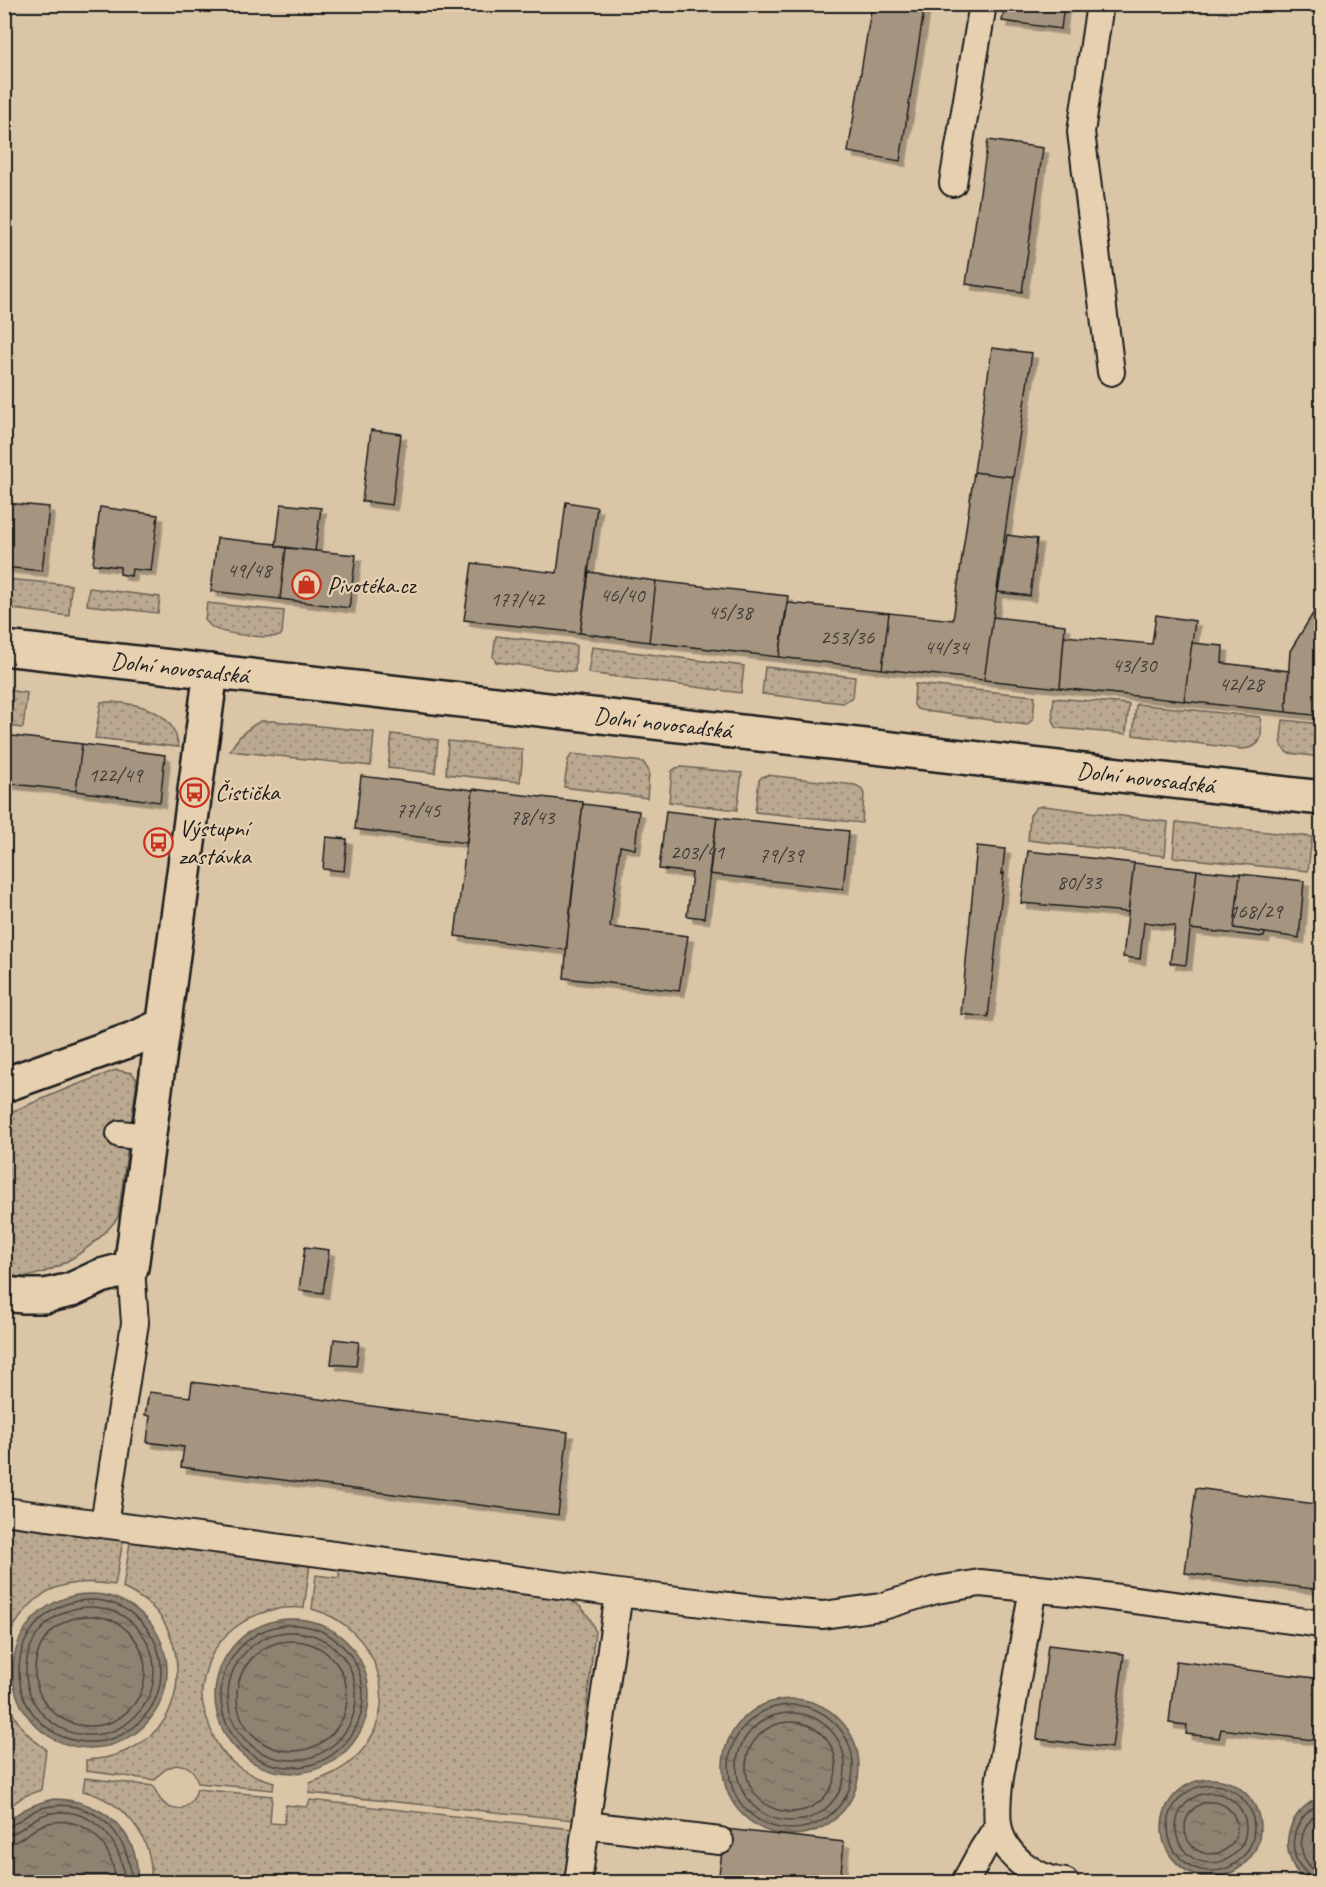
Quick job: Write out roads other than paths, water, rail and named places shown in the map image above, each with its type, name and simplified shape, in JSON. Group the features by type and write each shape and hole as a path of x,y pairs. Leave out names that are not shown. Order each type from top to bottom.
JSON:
{"main road":[{"name":"Dolní novosadská","path":"4,648 1322,798"},
{"path":"4,1294 45,1296 71,1290 100,1276 131,1268 135,1136 163,1025 211,671"},
{"path":"4,1085 136,1038 163,1025"}],"lane":[{"path":"953,183 983,4"},
{"path":"1100,4 1081,132 1111,372"},
{"path":"104,1524 135,1323 131,1268"},
{"path":"4,1511 762,1610 823,1615 880,1608 936,1590 980,1583 1322,1624"},
{"path":"1033,1588 1000,1777 997,1806 998,1826 1002,1838 1019,1862 1046,1878 1065,1882"},
{"path":"578,1882 619,1593"},
{"path":"586,1825 720,1841"},
{"path":"965,1882 998,1826"}],"water":[{"path":"90,1594 105,1595 120,1600 145,1616 161,1641 166,1656 166,1686 161,1701 145,1726 120,1742 105,1747 90,1748 75,1747 60,1742 35,1726 19,1701 14,1686 13,1671 14,1656 19,1641 35,1616 60,1600 75,1595"},
{"path":"292,1619 307,1620 321,1625 347,1641 363,1667 368,1681 368,1711 363,1725 347,1751 321,1767 307,1772 292,1773 277,1772 263,1767 237,1751 221,1725 216,1711 215,1696 216,1681 221,1667 237,1641 263,1625 277,1620"},
{"path":"791,1699 817,1704 839,1719 854,1741 859,1767 854,1793 839,1815 817,1830 791,1835 765,1830 743,1815 728,1793 723,1767 728,1741 743,1719 765,1704"},
{"path":"1211,1779 1230,1783 1246,1793 1256,1809 1260,1828 1256,1847 1246,1863 1230,1873 1211,1877 1192,1873 1176,1863 1166,1847 1162,1828 1166,1809 1176,1793 1192,1783"},
{"path":"1321,1797 1321,1882 1311,1883 1302,1878 1295,1869 1290,1858 1288,1837 1302,1809"},
{"path":"54,1799 88,1805 115,1822 125,1834 132,1848 137,1864 137,1882 5,1882 5,1824 28,1808"}],"place":[{"name":"Pivotéka.cz","path":"306,585"},
{"name":"Čistička","path":"194,792"},
{"name":"Výstupní zastávka","path":"158,842"}]}
